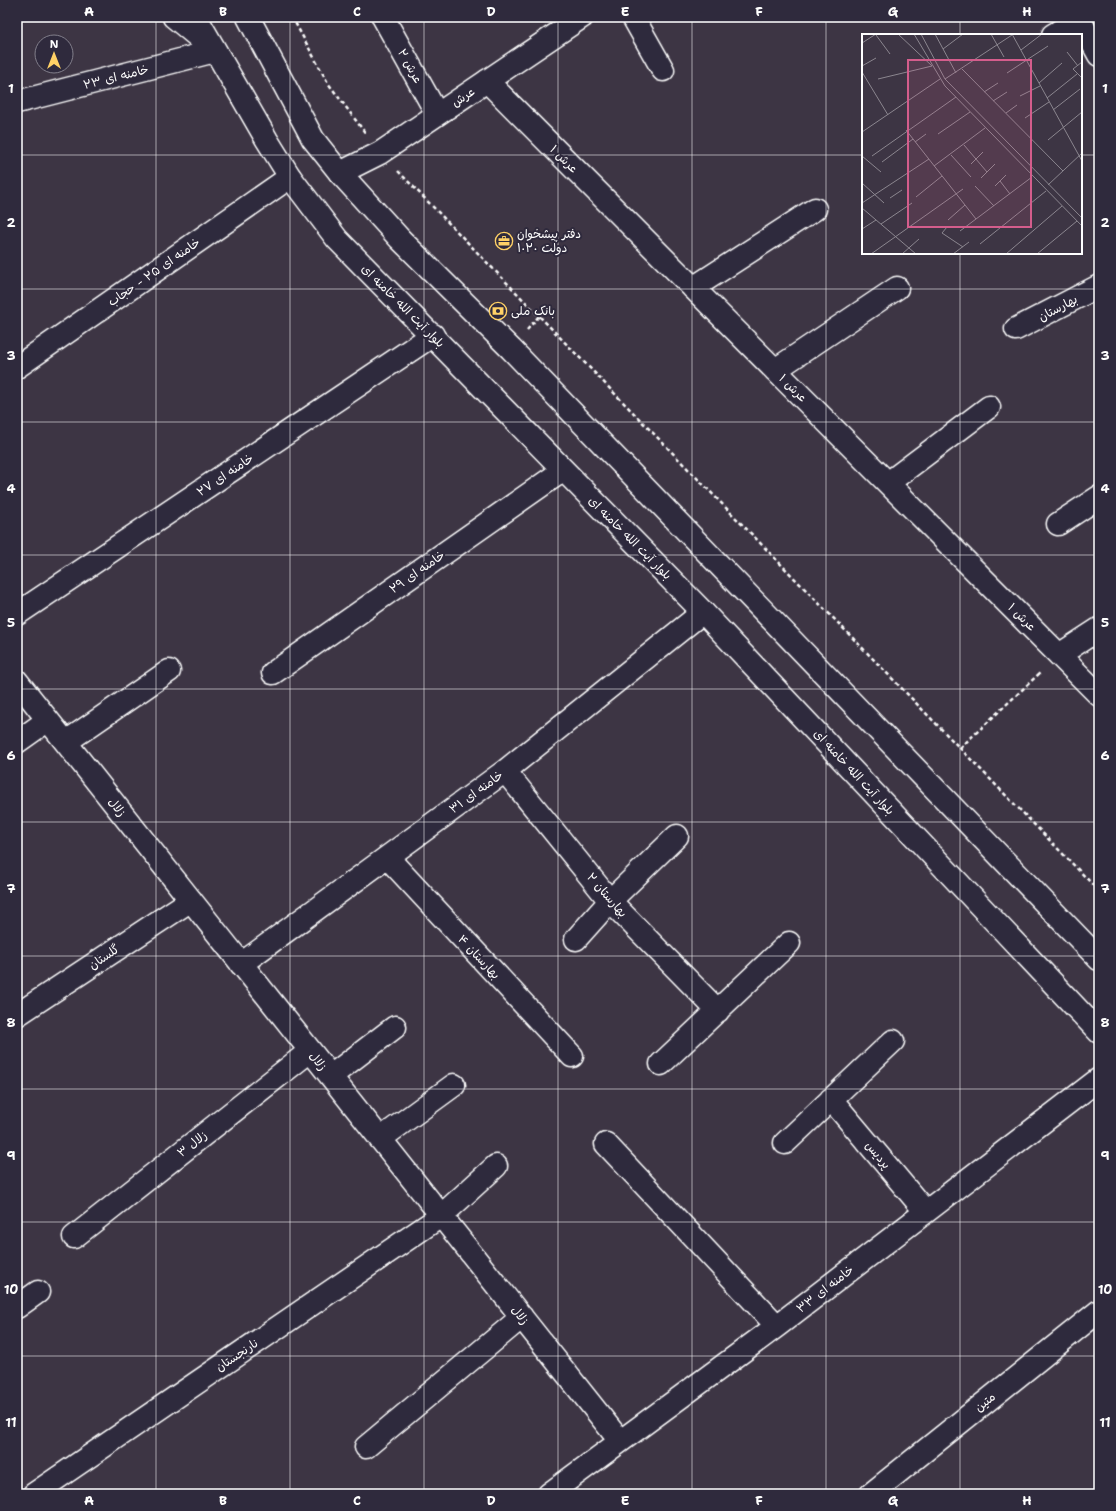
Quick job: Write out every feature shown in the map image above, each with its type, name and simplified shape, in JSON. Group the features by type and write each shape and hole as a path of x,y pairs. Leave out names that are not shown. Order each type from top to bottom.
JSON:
{"street":[{"path":"174,17 215,51"},
{"name":"بلوار آیت الله خامنه ای","path":"196,17 290,177 337,239 433,335 562,471 703,612 1099,1032"},
{"path":"248,17 313,139 340,173 400,239 512,349 1099,959"},
{"name":"عرش ۲","path":"384,17 437,114"},
{"name":"عرش","path":"340,173 380,153 582,17"},
{"path":"633,17 663,70"},
{"path":"1054,34 1080,18 1099,55"},
{"name":"خامنه ای ۲۳","path":"17,102 215,51"},
{"name":"عرش ۱","path":"487,81 1099,695"},
{"name":"خامنه ای ۲۵ - حجاب","path":"17,367 290,177"},
{"path":"693,288 815,209"},
{"name":"بهارستان","path":"1016,329 1099,286"},
{"path":"775,370 897,288"},
{"name":"خامنه ای ۲۷","path":"17,614 433,335"},
{"path":"888,483 989,407"},
{"name":"خامنه ای ۲۹","path":"272,673 562,471"},
{"path":"1058,524 1099,498"},
{"name":"خامنه ای ۳۱","path":"241,964 505,771 703,612"},
{"path":"1059,655 1099,629"},
{"path":"66,742 168,671"},
{"name":"زلال","path":"17,681 620,1441"},
{"path":"17,742 48,720"},
{"name":"بهارستان ۲","path":"505,771 610,901 718,1011"},
{"path":"576,939 610,901 677,836"},
{"name":"بهارستان ۴","path":"387,857 572,1056"},
{"name":"گلستان","path":"17,1015 191,900"},
{"path":"661,1064 789,944"},
{"path":"331,1076 395,1027"},
{"path":"785,1143 893,1042"},
{"name":"۳ زلال","path":"74,1237 310,1051"},
{"name":"خامنه ای ۳۳","path":"549,1494 777,1326 1099,1079"},
{"path":"380,1139 454,1085"},
{"name":"پردیس","path":"831,1099 925,1211"},
{"path":"606,1144 777,1326"},
{"name":"نارنجستان","path":"34,1494 441,1216 496,1166"},
{"path":"17,1307 38,1292"},
{"name":"متین","path":"872,1494 1099,1311"},
{"path":"366,1447 522,1317"}],"path":[{"path":"292,17 328,82 380,153 1099,891"},
{"path":"960,748 1059,655"}],"place":[{"name":"دفتر پیشخوان دولت ۱۰۲۰","path":"504,241"},
{"name":"بانک ملی","path":"498,311"}]}
